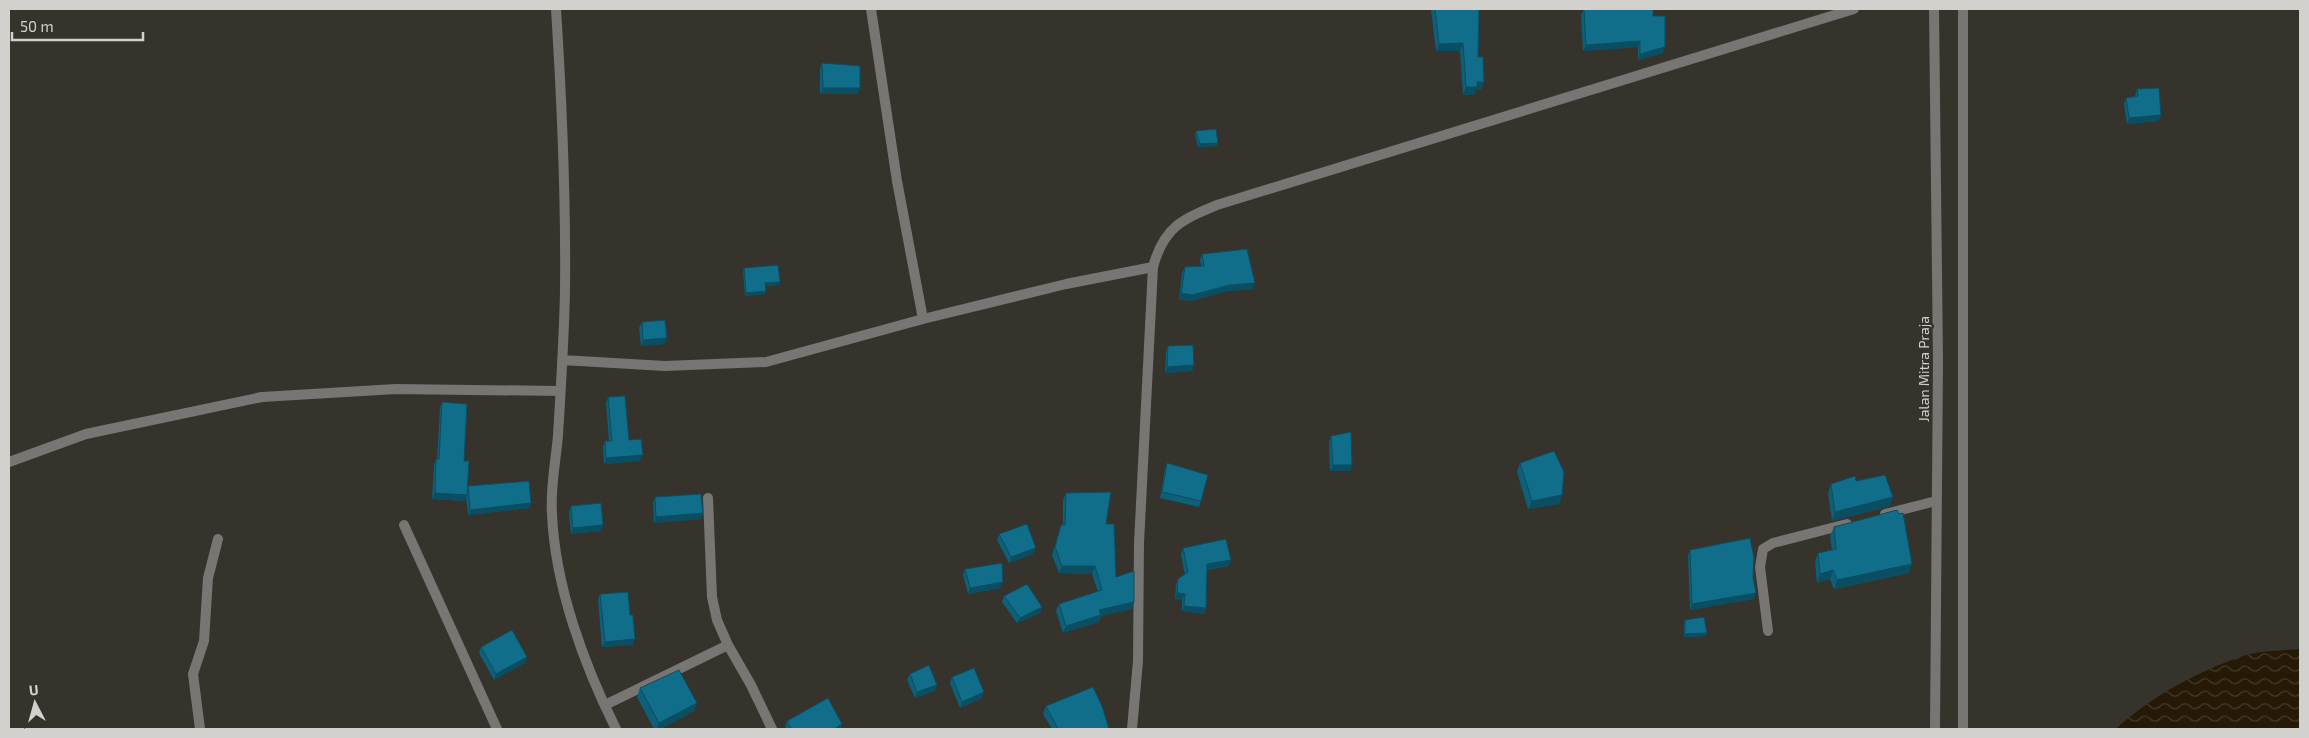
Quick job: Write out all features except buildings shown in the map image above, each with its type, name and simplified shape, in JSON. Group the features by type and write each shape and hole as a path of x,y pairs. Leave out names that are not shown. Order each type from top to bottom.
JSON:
{"street":[{"path":"556,9 564,132 565,292 551,512 555,547 565,597 605,705 616,729"},
{"path":"871,9 897,181 923,319"},
{"path":"1132,729 1138,661 1139,543 1153,267 1161,244 1175,226 1190,216 1218,205 1854,9"},
{"name":"Jalan Mitra Praja","path":"1934,9 1938,361 1935,729"},
{"path":"1963,9 1963,729"},
{"path":"562,360 665,366 766,362 923,319 1066,284 1153,267"},
{"path":"9,462 86,434 262,397 396,389 560,391"},
{"path":"708,498 712,597 718,620 728,645 751,685 772,729"},
{"path":"1876,516 1936,501"},
{"path":"1768,631 1760,566 1763,549 1773,543 1857,521"},
{"path":"404,525 497,729"},
{"path":"200,729 193,674 204,641 208,578 218,539"},
{"path":"605,705 728,645"}],"water":[{"path":"2300,649 2300,729 2116,729 2129,717 2159,696 2209,669 2250,654"}]}
